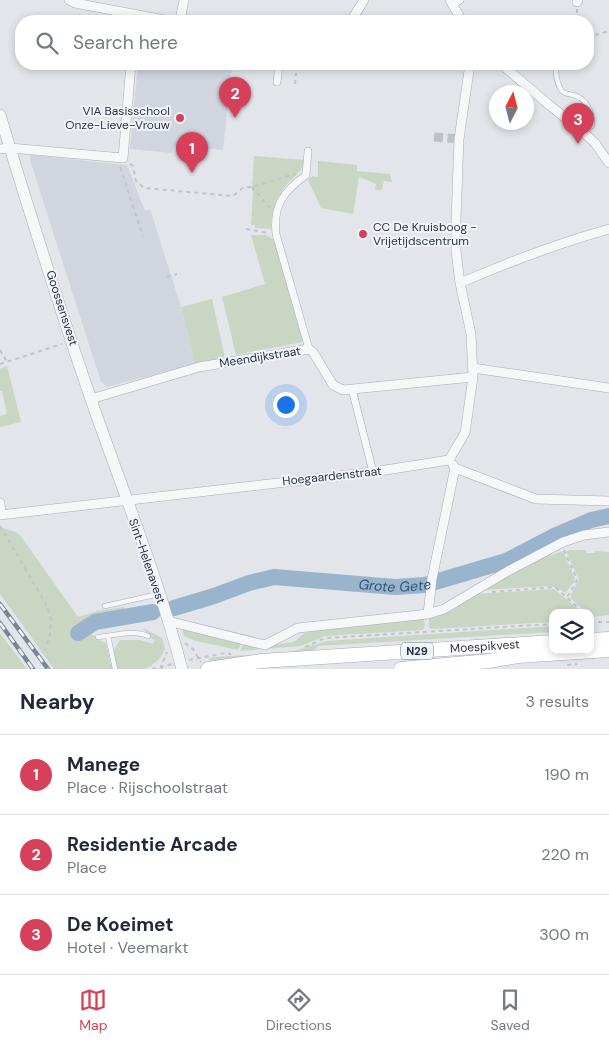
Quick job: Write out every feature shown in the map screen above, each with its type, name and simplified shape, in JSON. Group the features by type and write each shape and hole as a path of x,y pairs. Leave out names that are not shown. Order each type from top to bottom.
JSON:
{"main road":[{"path":"594,640 609,638"},
{"name":"Moespikvest","path":"208,669 262,661 549,642"},
{"name":"Moespikvest","path":"401,669 489,661 518,656 609,650"}],"street":[{"path":"69,0 123,15"},
{"path":"181,15 184,0"},
{"path":"355,15 364,0"},
{"path":"454,2 459,15"},
{"path":"5,148 120,158 130,70"},
{"path":"276,82 278,70"},
{"path":"469,70 459,138 456,251 460,283 471,334 473,373 465,433 449,460 455,468 536,499 609,502"},
{"path":"508,70 595,143 609,163"},
{"name":"Goossensvest","path":"0,115 5,148 127,500"},
{"path":"308,151 306,175 293,184 281,199 274,219 276,234 309,349"},
{"path":"460,283 574,238 609,229"},
{"name":"Meendijkstraat","path":"91,399 199,367 309,349 333,386 343,390 473,373 609,388"},
{"path":"352,390 373,472"},
{"name":"Hoegaardenstraat","path":"1,515 373,472 449,460"},
{"path":"428,614 432,583 455,468"},
{"name":"Sint-Helenavest","path":"127,500 168,621 182,669"},
{"path":"0,503 1,515"},
{"path":"168,621 266,645 298,628 308,626 428,614 444,609 472,591 560,544 584,535 609,532"}],"lane":[{"path":"556,70 561,90 566,94 582,98 587,105 592,126 584,133"},
{"path":"105,606 159,594"},
{"path":"98,637 132,632 148,636"},
{"path":"108,636 115,669"}],"path":[{"path":"594,35 609,31"},
{"path":"296,73 296,84"},
{"path":"120,158 133,166 136,181 144,188 233,196 244,187 252,187 306,170"},
{"path":"120,158 143,236"},
{"path":"252,187 276,214"},
{"path":"151,189 152,193"},
{"path":"246,229 276,234"},
{"path":"167,277 177,274"},
{"path":"0,364 72,341"},
{"path":"0,350 7,362"},
{"path":"0,358 4,357"},
{"path":"0,526 45,602 51,618 50,634 45,650"},
{"path":"560,544 577,579 567,597"},
{"path":"472,591 484,592 555,587 580,609"},
{"path":"595,622 609,622"},
{"path":"302,648 325,638 549,624"},
{"path":"173,637 192,648 198,658 225,653 236,655"},
{"path":"152,669 161,668"}],"shaded area":[{"name":"VIA Basisschool Onze-Lieve-Vrouw","path":"137,70 233,70 223,150 174,146 172,153 130,149"},
{"path":"31,155 127,165 145,211 150,209 180,304 195,364 107,387 101,382 30,160"}],"green space":[{"path":"254,156 305,160 301,170 284,187 278,198 273,209 271,229 255,228 255,225 251,225"},
{"path":"318,161 357,165 357,171 390,174 392,182 384,181 382,190 375,190 376,184 359,177 353,214 321,208 308,180 312,176 318,177"},
{"path":"251,235 265,235 275,240 303,342 236,355 222,297 265,284"},
{"path":"212,299 225,357 195,364 181,307"},
{"path":"7,366 21,422 0,427 0,416 7,414 2,391 0,391 0,369"},
{"path":"0,527 20,535 78,617 97,611 124,607 125,613 90,617 72,629 81,637 90,632 106,643 112,669 54,669 0,594"},
{"path":"586,550 586,553 595,553 595,551 609,552 609,615 594,617 594,609 582,609 571,599 571,594 579,580 566,551"},
{"path":"563,551 575,579 565,593 551,586 484,590 498,580 550,553 552,555"},
{"path":"554,589 578,609 549,609 549,622 429,628 429,618 450,612 476,594"},
{"path":"423,619 425,624 423,630 325,636 301,646 240,651 244,643 260,647 294,642 308,630"},
{"path":"549,626 549,632 318,646 313,652 211,665 209,658 288,652 326,641"},
{"path":"182,627 242,642 238,650 196,641 184,636"},
{"path":"143,628 162,638 165,649 160,658 152,666 144,669 117,669 114,650 120,640 140,640 153,644 155,640 150,638"},
{"path":"0,633 27,669 0,669"}],"waterway":[{"name":"Grote Gete","path":"174,608 249,583 274,577 395,587 425,585 506,561 554,536 591,520 609,516"},
{"name":"Grote Gete","path":"78,633 95,622 153,612"}],"tunnel":[{"path":"434,137 459,139"}],"railway":[{"path":"0,604 48,669"},
{"path":"0,623 33,669"}],"place":[{"name":"VIA Basisschool Onze-Lieve-Vrouw","path":"180,118"},
{"name":"Residentie Arcade","path":"235,118"},
{"name":"De Koeimet","path":"578,144"},
{"name":"Manege","path":"192,173"},
{"name":"CC De Kruisboog - Vrijetijdscentrum","path":"363,234"}]}
